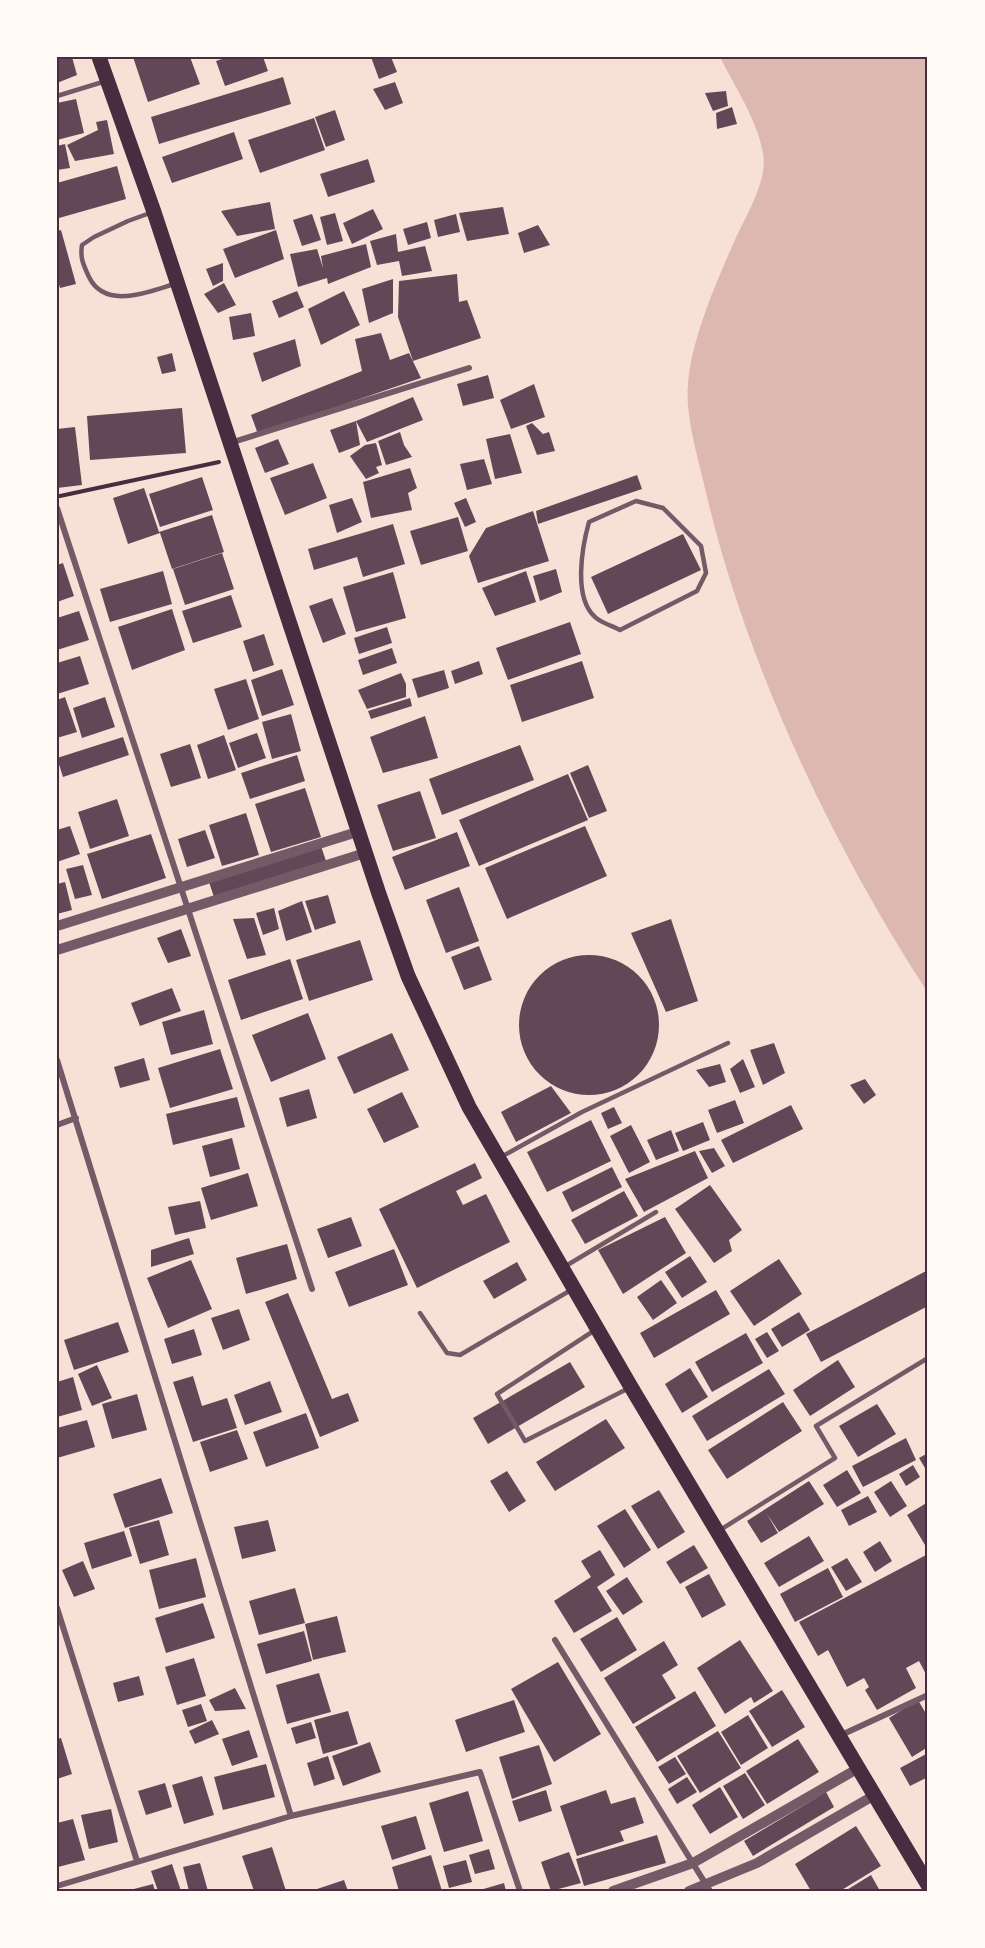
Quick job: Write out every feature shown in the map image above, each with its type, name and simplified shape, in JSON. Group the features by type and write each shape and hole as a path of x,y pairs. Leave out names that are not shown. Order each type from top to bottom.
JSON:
{"main road":[{"path":"99,57 154,212 357,832 408,976 465,1097 498,1158 838,1737 928,1885"}],"street":[{"path":"229,444 469,368"},
{"path":"57,508 312,1289"},
{"path":"57,926 357,832"},
{"path":"57,950 365,853"},
{"path":"57,1060 291,1816"},
{"path":"57,1125 76,1118"},
{"path":"57,1608 136,1861"},
{"path":"555,1640 708,1888"},
{"path":"838,1737 928,1695"},
{"path":"613,1891 693,1863 857,1769"},
{"path":"57,1886 291,1816 480,1773 520,1891"},
{"path":"689,1891 708,1888 873,1796"}],"lane":[{"path":"57,96 108,81"},
{"path":"154,212 94,237 82,245 80,258 92,284 105,294 120,297 177,283"},
{"path":"636,501 663,508 701,546 706,573 697,591 620,630 595,618 584,602 581,553 589,522 636,501"},
{"path":"498,1158 582,1112 728,1044"},
{"path":"562,1268 656,1212"},
{"path":"420,1313 447,1353 460,1355 574,1289"},
{"path":"597,1329 497,1394 525,1441 631,1387"},
{"path":"718,1532 835,1458 816,1426 928,1358"}],"path":[{"path":"57,498 63,493 234,460"}],"shaded area":[{"path":"720,57 928,57 928,993 857,875 794,748 742,617 721,550 695,447 688,396 694,349 713,292 755,198 764,164 756,129"}],"building":[{"path":"57,57 72,57 77,75 57,83"},
{"path":"133,57 190,57 200,84 148,102"},
{"path":"228,57 263,57 268,71 225,86 216,61"},
{"path":"371,57 391,57 397,72 379,79"},
{"path":"283,77 291,104 159,144 151,117"},
{"path":"395,82 403,103 385,110 373,89"},
{"path":"726,91 728,106 713,111 705,93"},
{"path":"76,99 84,133 57,140 57,103"},
{"path":"732,107 737,124 717,129 716,113"},
{"path":"335,110 345,140 326,147 315,117"},
{"path":"314,118 325,150 260,173 248,140"},
{"path":"107,120 114,154 75,161 67,145 98,130 96,122"},
{"path":"234,132 243,159 172,183 162,157"},
{"path":"65,144 70,168 57,170 57,146"},
{"path":"368,159 375,182 328,197 320,174"},
{"path":"117,166 126,199 59,218 57,183"},
{"path":"270,202 275,229 237,236 221,211"},
{"path":"503,207 509,234 467,241 459,213"},
{"path":"373,209 383,229 352,244 343,223"},
{"path":"335,213 343,241 327,245 320,217"},
{"path":"312,214 321,240 302,246 293,220"},
{"path":"456,214 460,232 438,237 434,220"},
{"path":"427,222 431,238 408,245 403,229"},
{"path":"538,225 550,245 524,253 518,233"},
{"path":"61,230 76,284 60,288 57,278 57,231"},
{"path":"276,230 284,259 235,278 223,249"},
{"path":"396,234 398,252 425,246 432,271 402,276 399,261 377,265 370,241"},
{"path":"366,244 371,267 328,284 327,278 298,287 290,254 317,249 323,268 321,256"},
{"path":"223,263 223,281 213,286 206,269"},
{"path":"457,274 459,302 467,300 481,338 413,361 398,317 399,281"},
{"path":"393,279 393,313 369,323 362,289"},
{"path":"224,283 236,305 218,313 204,294"},
{"path":"297,291 304,307 279,318 272,301"},
{"path":"344,291 360,325 321,345 308,309"},
{"path":"251,313 255,336 233,340 229,317"},
{"path":"381,333 390,360 409,353 421,378 258,434 251,415 362,371 355,339"},
{"path":"295,339 301,366 262,382 253,353"},
{"path":"172,353 176,371 162,374 157,357"},
{"path":"488,375 494,398 463,406 457,384"},
{"path":"534,384 545,417 511,429 500,400"},
{"path":"413,397 423,420 367,442 356,421"},
{"path":"182,408 186,453 90,460 87,416"},
{"path":"356,421 360,445 339,453 330,430"},
{"path":"532,423 543,434 549,432 555,451 537,455 526,426"},
{"path":"75,427 82,485 57,488 57,429"},
{"path":"400,432 404,445 412,457 386,465 378,441"},
{"path":"510,434 522,473 495,479 486,439"},
{"path":"278,439 289,464 265,473 255,448"},
{"path":"376,443 382,465 376,467 379,473 366,479 350,456 365,445"},
{"path":"484,459 492,484 467,490 460,464"},
{"path":"313,463 327,498 285,515 270,478"},
{"path":"410,468 417,488 408,493 412,510 371,518 363,482"},
{"path":"637,475 642,489 538,524 536,511"},
{"path":"202,477 213,510 160,527 149,494"},
{"path":"144,488 159,532 212,515 224,552 172,569 160,533 128,544 113,498"},
{"path":"352,498 362,522 337,533 329,505"},
{"path":"466,498 476,522 465,527 454,503"},
{"path":"533,511 549,561 478,583 469,556 486,528"},
{"path":"458,517 468,551 421,565 410,531"},
{"path":"393,524 405,564 363,577 357,557 314,570 308,549"},
{"path":"683,534 701,570 608,614 591,577"},
{"path":"222,553 234,589 185,605 173,569"},
{"path":"63,563 74,596 57,602 57,565"},
{"path":"556,569 562,592 540,601 533,576"},
{"path":"163,571 172,604 110,622 100,589"},
{"path":"526,571 536,602 495,616 482,588"},
{"path":"393,572 406,618 356,632 343,587"},
{"path":"231,595 242,627 193,643 182,611"},
{"path":"332,598 346,634 323,643 309,606"},
{"path":"172,609 185,650 132,670 118,627"},
{"path":"79,611 89,640 57,650 57,618"},
{"path":"570,622 581,654 508,680 496,648"},
{"path":"387,627 392,643 359,654 354,638"},
{"path":"264,634 274,665 253,672 243,641"},
{"path":"392,648 397,663 363,675 358,660"},
{"path":"80,656 89,684 57,694 57,663"},
{"path":"479,661 483,674 455,684 451,671"},
{"path":"582,661 594,698 522,722 510,685"},
{"path":"282,669 294,705 262,716 251,680"},
{"path":"444,670 449,688 418,698 412,679"},
{"path":"401,673 406,684 406,697 367,709 358,690"},
{"path":"246,679 259,719 228,730 214,689"},
{"path":"65,697 77,732 57,738 57,700"},
{"path":"105,697 115,727 82,738 73,708"},
{"path":"410,698 412,706 371,719 368,711"},
{"path":"291,714 301,751 272,759 262,722"},
{"path":"425,716 438,758 383,773 370,737"},
{"path":"257,733 266,758 238,768 229,743"},
{"path":"224,735 236,770 208,779 197,745"},
{"path":"123,737 129,755 63,777 57,758"},
{"path":"190,744 201,778 171,787 160,754"},
{"path":"520,745 534,780 442,815 429,779"},
{"path":"297,755 305,781 250,799 241,773"},
{"path":"588,765 607,811 589,818 570,773"},
{"path":"568,774 588,820 479,866 459,820"},
{"path":"305,788 321,837 271,852 255,804"},
{"path":"420,791 436,838 393,851 377,805"},
{"path":"117,799 129,836 90,849 78,812"},
{"path":"246,813 259,855 222,866 209,825"},
{"path":"70,826 80,854 57,862 57,830"},
{"path":"585,826 607,876 507,919 485,868"},
{"path":"205,830 215,858 187,867 178,839"},
{"path":"457,832 470,866 405,890 392,857"},
{"path":"151,834 166,878 102,899 87,854"},
{"path":"321,846 326,861 214,897 209,882"},
{"path":"83,865 92,895 75,899 66,869"},
{"path":"65,882 72,910 57,914 57,884"},
{"path":"459,887 479,941 446,953 426,900"},
{"path":"328,895 336,923 315,930 305,901"},
{"path":"302,901 312,932 286,941 278,911"},
{"path":"274,908 279,929 263,935 256,913"},
{"path":"254,918 266,955 247,959 233,919"},
{"path":"671,919 698,1001 666,1012 631,933"},
{"path":"181,929 191,956 168,963 157,938"},
{"path":"360,940 373,980 309,1001 296,960"},
{"path":"479,946 492,980 464,990 451,957"},
{"path":"589,955 616,961 628,967 638,976 647,986 653,998 659,1025 653,1052 647,1064 638,1074 628,1083 616,1089 589,1095 562,1089 550,1083 540,1074 531,1064 525,1052 519,1025 525,998 531,986 540,976 550,967 562,961"},
{"path":"290,959 303,999 241,1020 228,980"},
{"path":"172,988 181,1011 140,1026 131,1003"},
{"path":"204,1010 213,1044 171,1055 162,1022"},
{"path":"308,1013 326,1059 271,1082 252,1035"},
{"path":"392,1033 409,1070 354,1094 337,1057"},
{"path":"774,1043 785,1073 763,1085 750,1050"},
{"path":"220,1049 233,1089 170,1108 158,1068"},
{"path":"144,1058 150,1080 120,1088 114,1067"},
{"path":"743,1059 755,1087 740,1093 730,1069"},
{"path":"720,1064 726,1082 709,1087 696,1070"},
{"path":"865,1079 876,1095 864,1104 850,1085"},
{"path":"551,1086 571,1113 516,1142 501,1112"},
{"path":"309,1089 317,1118 287,1127 279,1098"},
{"path":"402,1092 419,1127 384,1143 367,1109"},
{"path":"237,1097 245,1127 173,1145 166,1114"},
{"path":"735,1100 744,1123 717,1133 708,1110"},
{"path":"791,1105 803,1129 733,1163 721,1140"},
{"path":"614,1107 622,1123 608,1129 601,1113"},
{"path":"591,1120 611,1161 547,1192 527,1152"},
{"path":"703,1122 710,1140 683,1151 675,1133"},
{"path":"631,1125 650,1162 629,1173 610,1136"},
{"path":"671,1130 679,1151 656,1160 647,1140"},
{"path":"232,1138 240,1169 210,1177 202,1146"},
{"path":"714,1148 725,1166 712,1173 699,1151"},
{"path":"695,1151 708,1178 644,1212 625,1179"},
{"path":"475,1163 482,1178 456,1191 463,1205 486,1194 510,1242 417,1288 379,1209"},
{"path":"612,1167 622,1187 572,1212 562,1192"},
{"path":"248,1173 258,1206 211,1220 201,1188"},
{"path":"710,1185 742,1230 729,1240 732,1251 714,1263 675,1209"},
{"path":"624,1191 638,1216 585,1244 571,1220"},
{"path":"200,1201 206,1228 175,1235 168,1207"},
{"path":"351,1217 362,1246 328,1258 317,1229"},
{"path":"665,1217 686,1253 623,1294 598,1250"},
{"path":"189,1238 194,1254 151,1267 151,1250"},
{"path":"287,1244 297,1279 246,1294 236,1258"},
{"path":"394,1249 408,1285 349,1307 335,1272"},
{"path":"690,1256 707,1282 682,1298 665,1272"},
{"path":"779,1259 802,1294 754,1326 730,1291"},
{"path":"191,1260 212,1309 168,1328 147,1278"},
{"path":"517,1262 527,1280 494,1299 483,1281"},
{"path":"928,1270 928,1306 821,1362 806,1334"},
{"path":"661,1280 677,1303 653,1320 637,1297"},
{"path":"716,1290 730,1314 654,1358 640,1333"},
{"path":"288,1293 332,1399 348,1393 359,1421 320,1437 265,1302"},
{"path":"239,1309 250,1340 223,1350 211,1318"},
{"path":"799,1312 810,1330 782,1347 771,1329"},
{"path":"118,1322 129,1352 74,1370 64,1340"},
{"path":"194,1329 202,1355 172,1364 164,1339"},
{"path":"767,1332 779,1351 767,1358 755,1339"},
{"path":"746,1333 763,1363 712,1392 695,1362"},
{"path":"838,1360 855,1387 810,1416 793,1390"},
{"path":"570,1362 585,1387 488,1444 473,1418"},
{"path":"97,1365 112,1398 92,1406 78,1374"},
{"path":"690,1368 708,1397 682,1413 665,1384"},
{"path":"769,1369 785,1394 707,1441 692,1416"},
{"path":"193,1376 202,1406 227,1398 237,1428 193,1442 173,1382"},
{"path":"73,1377 82,1410 57,1417 57,1382"},
{"path":"270,1381 282,1412 245,1425 234,1395"},
{"path":"137,1394 147,1430 112,1439 102,1404"},
{"path":"783,1402 802,1431 727,1479 708,1450"},
{"path":"877,1404 896,1434 858,1457 839,1426"},
{"path":"306,1413 319,1448 266,1467 253,1432"},
{"path":"606,1419 625,1448 555,1491 536,1462"},
{"path":"87,1420 95,1447 57,1458 57,1428"},
{"path":"237,1430 248,1459 210,1472 200,1442"},
{"path":"906,1438 916,1460 863,1487 852,1466"},
{"path":"928,1453 928,1473 919,1458"},
{"path":"913,1465 920,1477 906,1486 899,1474"},
{"path":"847,1470 861,1493 837,1507 823,1485"},
{"path":"507,1471 526,1501 509,1512 490,1481"},
{"path":"161,1478 173,1513 125,1528 113,1494"},
{"path":"809,1481 824,1504 779,1532 767,1514 778,1533 761,1543 747,1521"},
{"path":"891,1481 907,1506 890,1517 874,1492"},
{"path":"659,1490 685,1532 658,1549 631,1506"},
{"path":"868,1496 877,1512 849,1526 841,1510"},
{"path":"928,1502 928,1543 925,1545 907,1515"},
{"path":"625,1509 651,1550 624,1568 597,1526"},
{"path":"159,1520 169,1555 140,1564 129,1528"},
{"path":"268,1520 276,1551 242,1559 234,1527"},
{"path":"124,1531 132,1556 92,1569 84,1543"},
{"path":"809,1536 824,1561 779,1587 764,1563"},
{"path":"880,1541 892,1561 875,1572 863,1552"},
{"path":"694,1545 708,1568 680,1584 666,1562"},
{"path":"600,1550 615,1575 597,1587 612,1611 574,1633 554,1601 591,1577 581,1561"},
{"path":"928,1554 928,1678 919,1661 906,1668 916,1688 877,1710 865,1690 869,1687 864,1678 847,1687 828,1650 818,1656 799,1622"},
{"path":"196,1558 206,1597 159,1609 149,1570"},
{"path":"847,1558 862,1582 846,1591 831,1567"},
{"path":"83,1561 95,1589 74,1597 62,1570"},
{"path":"828,1568 843,1597 795,1622 780,1594"},
{"path":"709,1574 726,1605 702,1618 685,1587"},
{"path":"627,1577 643,1602 623,1615 606,1591"},
{"path":"295,1588 305,1623 259,1635 249,1601"},
{"path":"203,1603 215,1638 166,1653 155,1618"},
{"path":"337,1616 346,1652 313,1660 305,1624"},
{"path":"617,1617 637,1650 601,1672 580,1639"},
{"path":"304,1631 312,1661 266,1674 257,1644"},
{"path":"740,1640 773,1691 754,1703 751,1697 725,1714 697,1668"},
{"path":"664,1641 678,1665 662,1675 676,1698 633,1724 604,1678"},
{"path":"194,1658 206,1696 177,1705 165,1667"},
{"path":"558,1662 601,1734 554,1762 511,1689"},
{"path":"319,1673 331,1712 287,1724 276,1685"},
{"path":"139,1676 144,1695 118,1702 113,1683"},
{"path":"235,1688 246,1709 215,1711 209,1700"},
{"path":"782,1690 805,1727 772,1747 749,1711"},
{"path":"695,1691 716,1726 657,1762 635,1727"},
{"path":"514,1700 525,1732 466,1752 455,1720"},
{"path":"918,1700 928,1717 928,1747 912,1757 889,1718"},
{"path":"201,1704 207,1721 188,1727 182,1710"},
{"path":"348,1711 358,1744 323,1754 314,1720"},
{"path":"748,1715 768,1748 741,1765 721,1732"},
{"path":"212,1720 219,1734 195,1744 189,1731"},
{"path":"311,1722 316,1738 296,1744 291,1728"},
{"path":"249,1730 258,1757 232,1766 222,1739"},
{"path":"718,1731 741,1768 700,1793 677,1756"},
{"path":"61,1738 72,1774 57,1779 57,1739"},
{"path":"798,1739 819,1772 767,1804 746,1771"},
{"path":"370,1742 381,1772 343,1786 332,1756"},
{"path":"539,1745 552,1784 512,1799 499,1757"},
{"path":"928,1753 928,1777 910,1786 900,1768"},
{"path":"328,1756 335,1779 314,1786 307,1763"},
{"path":"675,1757 686,1774 669,1784 658,1767"},
{"path":"266,1764 275,1797 223,1810 214,1777"},
{"path":"745,1773 765,1805 743,1819 723,1786"},
{"path":"202,1776 214,1815 184,1824 172,1785"},
{"path":"687,1777 697,1792 677,1804 668,1789"},
{"path":"165,1783 172,1807 146,1815 138,1791"},
{"path":"720,1787 738,1817 710,1834 692,1805"},
{"path":"546,1790 552,1811 519,1822 512,1801"},
{"path":"606,1790 611,1804 635,1797 644,1823 620,1831 624,1841 577,1856 560,1806"},
{"path":"468,1791 483,1841 444,1852 429,1803"},
{"path":"826,1792 834,1807 753,1856 744,1841"},
{"path":"111,1809 118,1842 89,1849 81,1815"},
{"path":"416,1816 426,1849 392,1860 381,1826"},
{"path":"73,1819 85,1860 58,1867 57,1823"},
{"path":"856,1826 881,1866 840,1891 811,1891 795,1864"},
{"path":"657,1835 666,1863 584,1886 576,1859"},
{"path":"272,1847 286,1891 254,1891 242,1856"},
{"path":"489,1849 495,1869 475,1874 469,1855"},
{"path":"569,1852 581,1883 551,1891 541,1862"},
{"path":"431,1855 442,1891 399,1891 392,1867"},
{"path":"466,1860 472,1882 449,1888 443,1866"},
{"path":"200,1863 208,1891 189,1891 183,1867"},
{"path":"172,1864 181,1891 158,1891 151,1871"},
{"path":"871,1875 880,1891 845,1891"},
{"path":"344,1880 348,1891 311,1891"},
{"path":"504,1883 506,1891 480,1891 480,1890"},
{"path":"153,1884 155,1891 130,1891 130,1890"}]}
